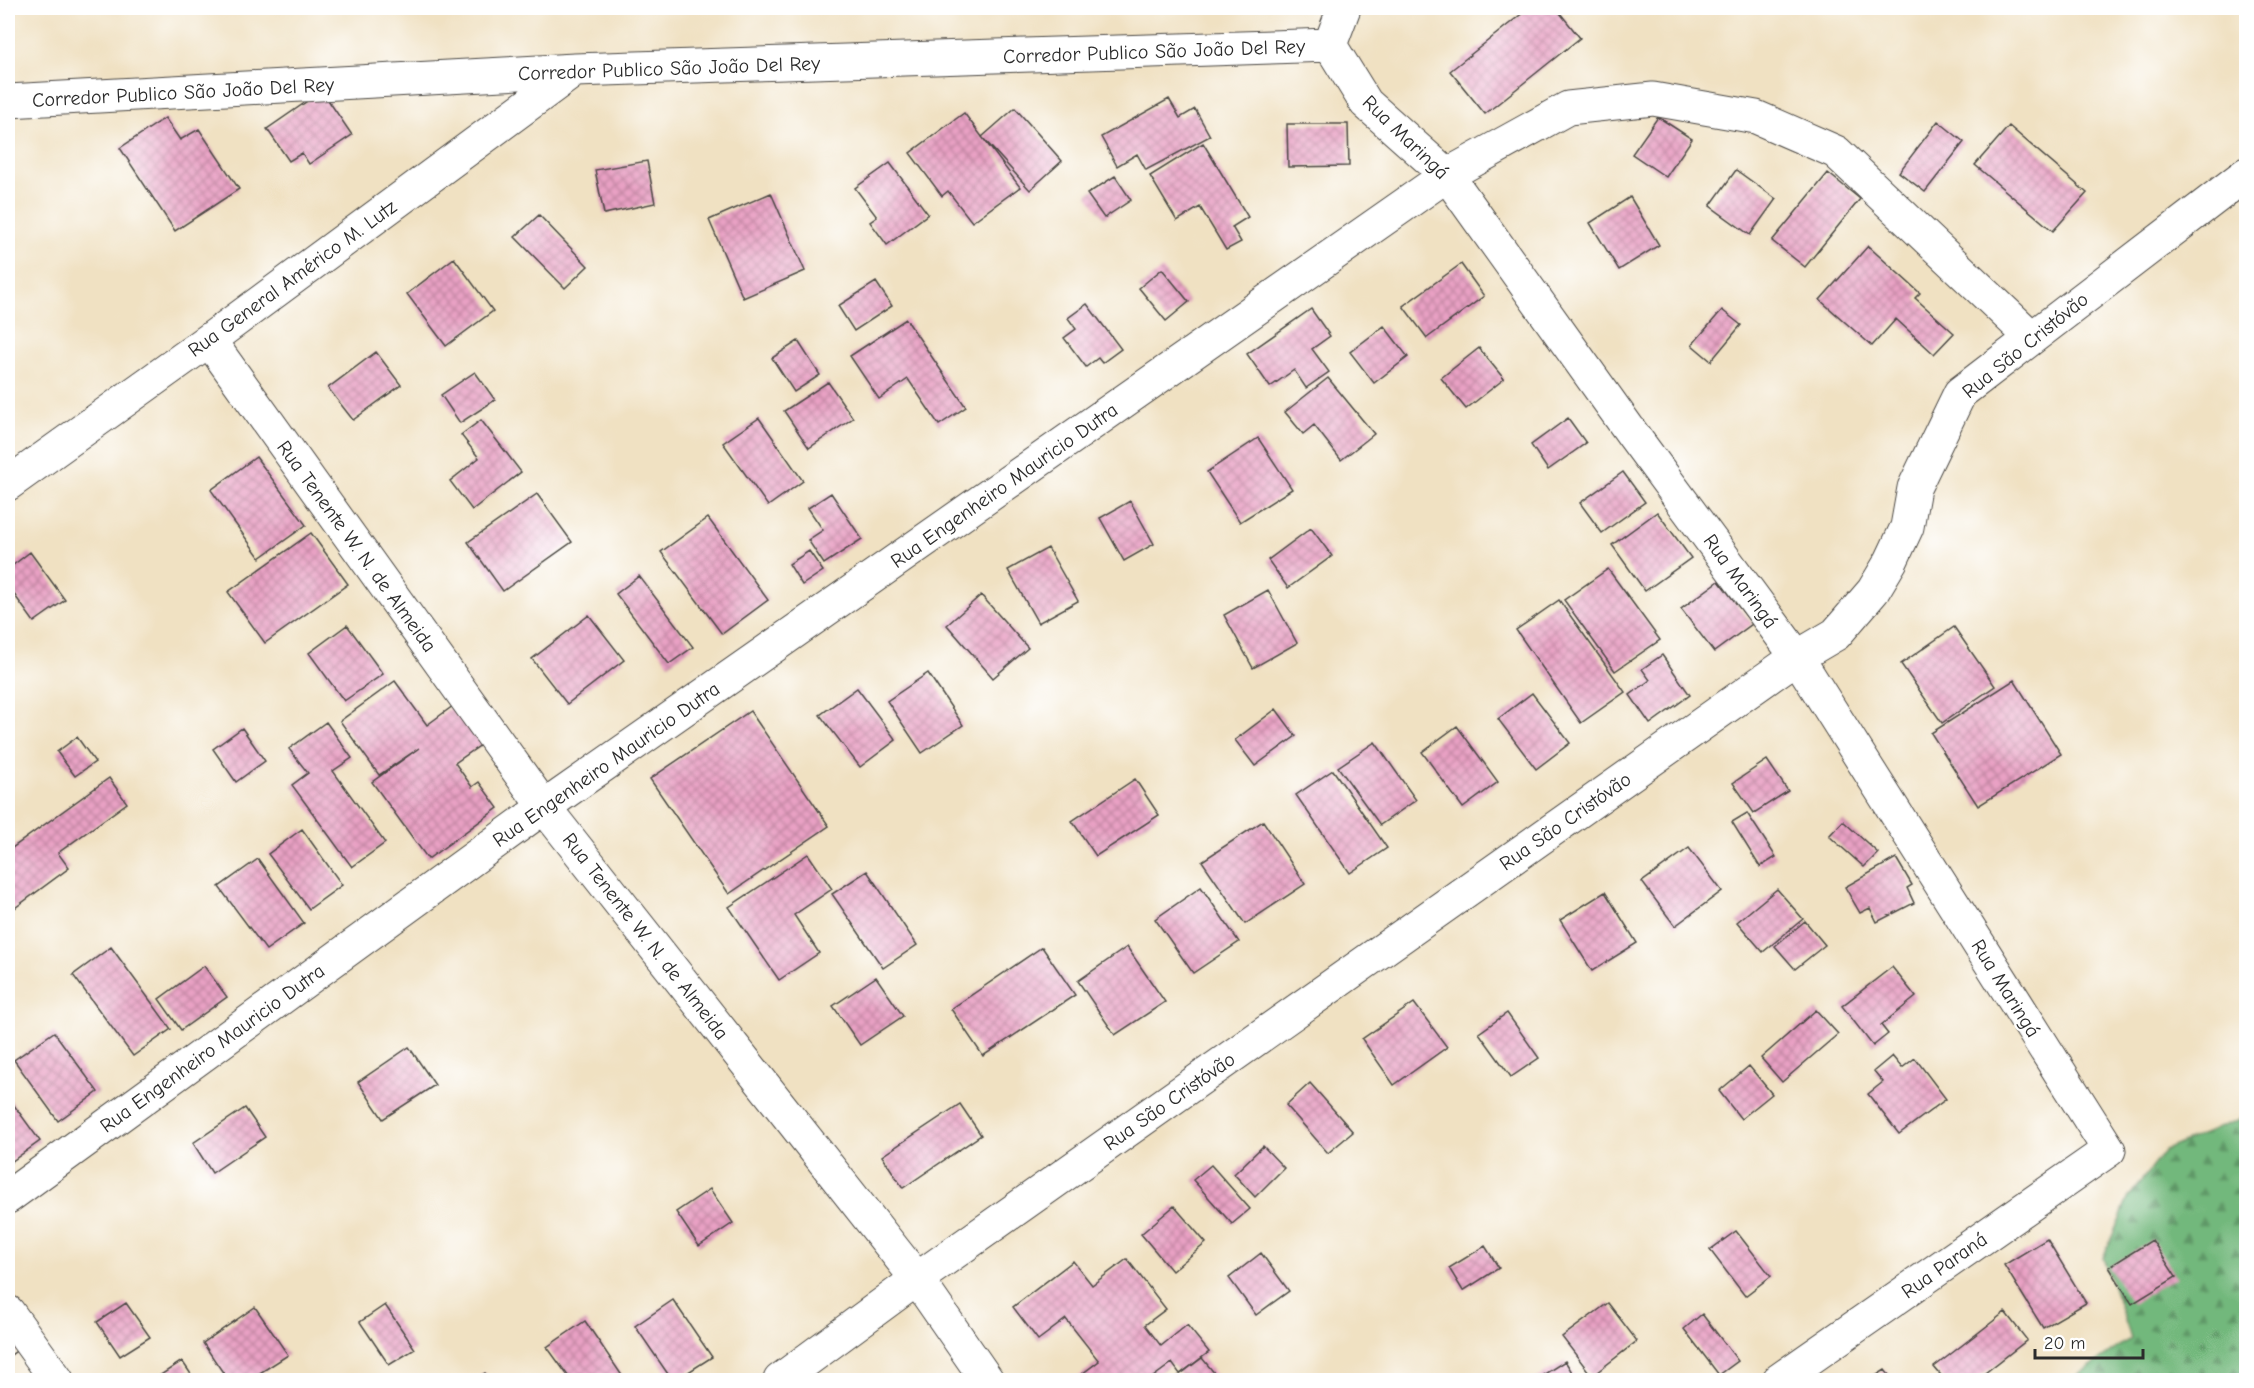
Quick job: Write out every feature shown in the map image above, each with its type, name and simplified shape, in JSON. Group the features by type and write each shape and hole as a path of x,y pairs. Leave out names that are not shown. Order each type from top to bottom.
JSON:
{"street":[{"path":"1330,45 1344,8"},
{"name":"Corredor Publico São João Del Rey","path":"8,101 575,70 1330,45"},
{"name":"Rua Maringá","path":"1330,45 1366,103 1447,175 1633,435 1797,657 2109,1150"},
{"name":"Rua General Américo M. Lutz","path":"8,484 209,340 575,70"},
{"name":"Rua Engenheiro Mauricio Dutra","path":"8,1197 543,807 1447,175 1568,108 1653,99 1756,117 1836,152 2031,338"},
{"name":"Rua São Cristóvão","path":"780,1380 917,1279 1797,657 1836,634 1873,591 1892,561 1906,527 1914,488 1960,393 2247,174"},
{"name":"Rua Tenente W. N. de Almeida","path":"209,340 543,807 917,1279 987,1380"},
{"name":"Rua Paraná","path":"1779,1380 2109,1150"},
{"path":"8,1312 57,1380"}],"green space":[{"path":"2246,1112 2246,1380 2071,1380 2131,1338 2103,1258 2129,1197 2165,1150 2240,1119"}],"building":[{"path":"1529,8 1556,8 1580,38 1485,114 1450,71"},
{"path":"322,91 352,135 309,164 302,153 289,161 267,129"},
{"path":"1169,99 1180,118 1195,109 1210,136 1146,170 1137,154 1117,166 1101,137"},
{"path":"1015,108 1062,161 1030,190 982,137"},
{"path":"964,113 1020,187 972,222 948,191 942,196 910,153"},
{"path":"1658,117 1692,139 1666,177 1632,154"},
{"path":"165,118 180,140 199,129 239,189 175,231 120,148"},
{"path":"1938,121 1964,142 1925,192 1899,172"},
{"path":"1287,124 1348,124 1349,166 1288,167"},
{"path":"2009,126 2087,193 2053,231 1975,165"},
{"path":"1203,143 1248,217 1232,227 1241,242 1226,250 1200,207 1177,221 1150,176"},
{"path":"647,161 655,203 604,214 595,170"},
{"path":"890,163 928,214 887,245 870,222 877,217 855,188"},
{"path":"1736,170 1776,199 1750,235 1710,206"},
{"path":"1828,173 1860,199 1805,267 1772,241"},
{"path":"1115,176 1131,200 1104,218 1087,194"},
{"path":"771,193 805,271 743,298 709,220"},
{"path":"1630,197 1659,245 1619,270 1590,223"},
{"path":"539,215 588,266 565,288 515,237"},
{"path":"1868,246 1920,293 1915,298 1954,333 1934,354 1896,319 1872,346 1820,300"},
{"path":"454,258 493,311 446,346 407,294"},
{"path":"1461,264 1484,296 1427,338 1403,306"},
{"path":"1162,269 1189,302 1166,321 1139,288"},
{"path":"876,282 892,306 854,331 838,306"},
{"path":"1087,304 1121,349 1102,363 1098,358 1086,367 1064,338 1076,329 1068,318"},
{"path":"1311,309 1330,336 1312,349 1329,372 1306,388 1294,370 1270,387 1247,354"},
{"path":"1722,310 1741,325 1711,361 1692,345"},
{"path":"906,319 966,407 939,425 908,379 879,399 850,356"},
{"path":"1384,326 1408,357 1374,383 1350,352"},
{"path":"798,341 820,375 794,392 772,358"},
{"path":"1479,348 1504,379 1466,409 1441,378"},
{"path":"376,352 401,385 353,420 328,388"},
{"path":"475,372 495,400 460,423 441,395"},
{"path":"1328,378 1374,434 1341,460 1314,425 1303,434 1285,412"},
{"path":"828,382 853,418 809,448 784,411"},
{"path":"759,418 803,481 768,506 723,443"},
{"path":"1568,418 1586,443 1548,470 1531,445"},
{"path":"481,420 521,472 472,510 450,481 479,458 461,435"},
{"path":"1258,438 1292,489 1240,522 1207,472"},
{"path":"256,457 306,525 260,558 211,490"},
{"path":"1623,472 1645,502 1602,533 1580,503"},
{"path":"831,493 862,539 824,564 808,540 823,530 808,508"},
{"path":"537,494 572,542 503,591 468,542"},
{"path":"1130,501 1154,544 1124,561 1100,518"},
{"path":"1657,512 1691,558 1645,591 1612,545"},
{"path":"708,518 768,600 722,634 661,552"},
{"path":"1311,528 1332,556 1288,588 1268,560"},
{"path":"311,533 348,584 265,643 228,592"},
{"path":"1048,548 1078,601 1038,623 1008,570"},
{"path":"809,551 823,571 802,585 789,564"},
{"path":"30,552 65,600 34,622 8,586 8,569"},
{"path":"1608,569 1660,640 1615,671 1564,600"},
{"path":"639,576 693,647 669,664 616,594"},
{"path":"1719,581 1752,624 1714,652 1681,609"},
{"path":"1268,590 1297,643 1253,668 1224,615"},
{"path":"981,595 1028,648 993,678 947,625"},
{"path":"1559,600 1625,692 1581,723 1516,630"},
{"path":"589,615 624,660 567,704 532,659"},
{"path":"347,625 383,674 344,701 309,653"},
{"path":"1954,627 1995,686 1942,723 1901,664"},
{"path":"1662,655 1690,695 1650,724 1630,695 1650,680 1642,669"},
{"path":"928,673 963,725 922,753 887,701"},
{"path":"2014,680 2061,754 1978,806 1931,733"},
{"path":"395,681 427,725 457,703 485,742 455,763 472,787 479,782 498,808 428,859 372,782 419,748 379,775 340,721"},
{"path":"857,688 896,740 860,767 820,715"},
{"path":"1532,693 1570,743 1536,769 1498,719"},
{"path":"1276,709 1296,736 1255,766 1235,740"},
{"path":"750,711 829,826 729,894 650,779"},
{"path":"326,722 352,758 333,771 385,843 352,867 292,785 308,773 289,749"},
{"path":"1457,726 1498,782 1463,808 1422,752"},
{"path":"242,728 265,761 236,782 213,749"},
{"path":"77,737 95,762 75,776 57,752"},
{"path":"1375,742 1416,800 1380,825 1338,767"},
{"path":"1767,760 1788,791 1754,813 1733,783"},
{"path":"1333,770 1387,848 1350,873 1296,795"},
{"path":"109,778 127,803 58,853 69,868 8,913 8,851"},
{"path":"1135,779 1159,815 1096,856 1072,821"},
{"path":"1747,813 1776,857 1760,867 1732,822"},
{"path":"1263,821 1305,884 1245,924 1202,861"},
{"path":"1843,821 1878,853 1864,867 1829,836"},
{"path":"302,829 342,885 309,909 268,854"},
{"path":"1689,848 1722,891 1675,926 1642,882"},
{"path":"808,854 832,889 794,915 819,953 779,980 729,907"},
{"path":"1896,858 1912,885 1907,888 1914,903 1877,922 1870,908 1860,913 1845,887"},
{"path":"258,859 304,923 266,950 219,887"},
{"path":"867,871 917,945 883,968 832,894"},
{"path":"1201,887 1239,942 1193,973 1155,919"},
{"path":"1777,889 1803,919 1763,952 1737,922"},
{"path":"1605,892 1637,943 1592,971 1560,920"},
{"path":"1805,921 1825,945 1795,969 1775,946"},
{"path":"111,947 171,1029 133,1056 73,975"},
{"path":"1042,947 1075,995 983,1056 951,1009"},
{"path":"1127,947 1165,1002 1115,1035 1078,981"},
{"path":"204,966 227,997 181,1030 159,999"},
{"path":"1892,967 1916,997 1881,1025 1888,1034 1873,1046 1842,1006"},
{"path":"876,977 903,1016 860,1045 833,1006"},
{"path":"1414,1003 1447,1047 1394,1085 1362,1039"},
{"path":"1816,1010 1838,1034 1782,1082 1761,1058"},
{"path":"1507,1013 1539,1058 1511,1077 1479,1033"},
{"path":"54,1032 98,1092 58,1121 14,1060"},
{"path":"409,1047 435,1085 383,1119 358,1082"},
{"path":"1892,1056 1902,1068 1915,1058 1946,1099 1899,1134 1868,1094 1883,1082 1874,1071"},
{"path":"1749,1066 1772,1094 1741,1119 1719,1091"},
{"path":"1310,1083 1353,1132 1328,1153 1286,1105"},
{"path":"8,1097 40,1141 8,1164"},
{"path":"960,1104 981,1135 903,1188 882,1156"},
{"path":"245,1108 265,1137 212,1173 193,1143"},
{"path":"1263,1146 1284,1168 1255,1197 1234,1174"},
{"path":"1211,1165 1250,1209 1232,1224 1193,1180"},
{"path":"710,1189 733,1223 699,1246 676,1212"},
{"path":"1174,1206 1206,1243 1172,1271 1141,1234"},
{"path":"1736,1231 1771,1276 1745,1296 1710,1250"},
{"path":"2047,1239 2086,1303 2043,1328 2004,1265"},
{"path":"2152,1240 2176,1277 2132,1304 2109,1267"},
{"path":"1485,1246 1499,1268 1463,1291 1449,1268"},
{"path":"1261,1253 1289,1291 1256,1315 1229,1278"},
{"path":"1127,1259 1166,1309 1145,1325 1161,1346 1187,1325 1209,1352 1180,1374 1172,1363 1149,1380 1074,1380 1099,1361 1066,1319 1038,1340 1013,1307 1073,1261 1092,1285"},
{"path":"673,1300 712,1357 676,1380 672,1380 635,1326"},
{"path":"126,1303 150,1337 120,1356 97,1322"},
{"path":"1608,1303 1637,1341 1592,1376 1562,1337"},
{"path":"385,1305 415,1349 389,1365 360,1322"},
{"path":"255,1307 288,1355 249,1380 228,1380 203,1343"},
{"path":"2005,1312 2027,1340 1976,1380 1945,1380 1934,1367"},
{"path":"1702,1314 1738,1361 1719,1375 1684,1329"},
{"path":"585,1321 625,1380 571,1380 547,1347"},
{"path":"8,1332 19,1349 8,1357"},
{"path":"1202,1358 1220,1380 1173,1380"},
{"path":"182,1361 195,1380 153,1380"},
{"path":"1565,1361 1577,1380 1535,1380"},
{"path":"1885,1370 1893,1380 1869,1380"},
{"path":"485,1373 491,1380 473,1380"}],"waterway":[{"path":"2240,1380 2246,1375"}]}
